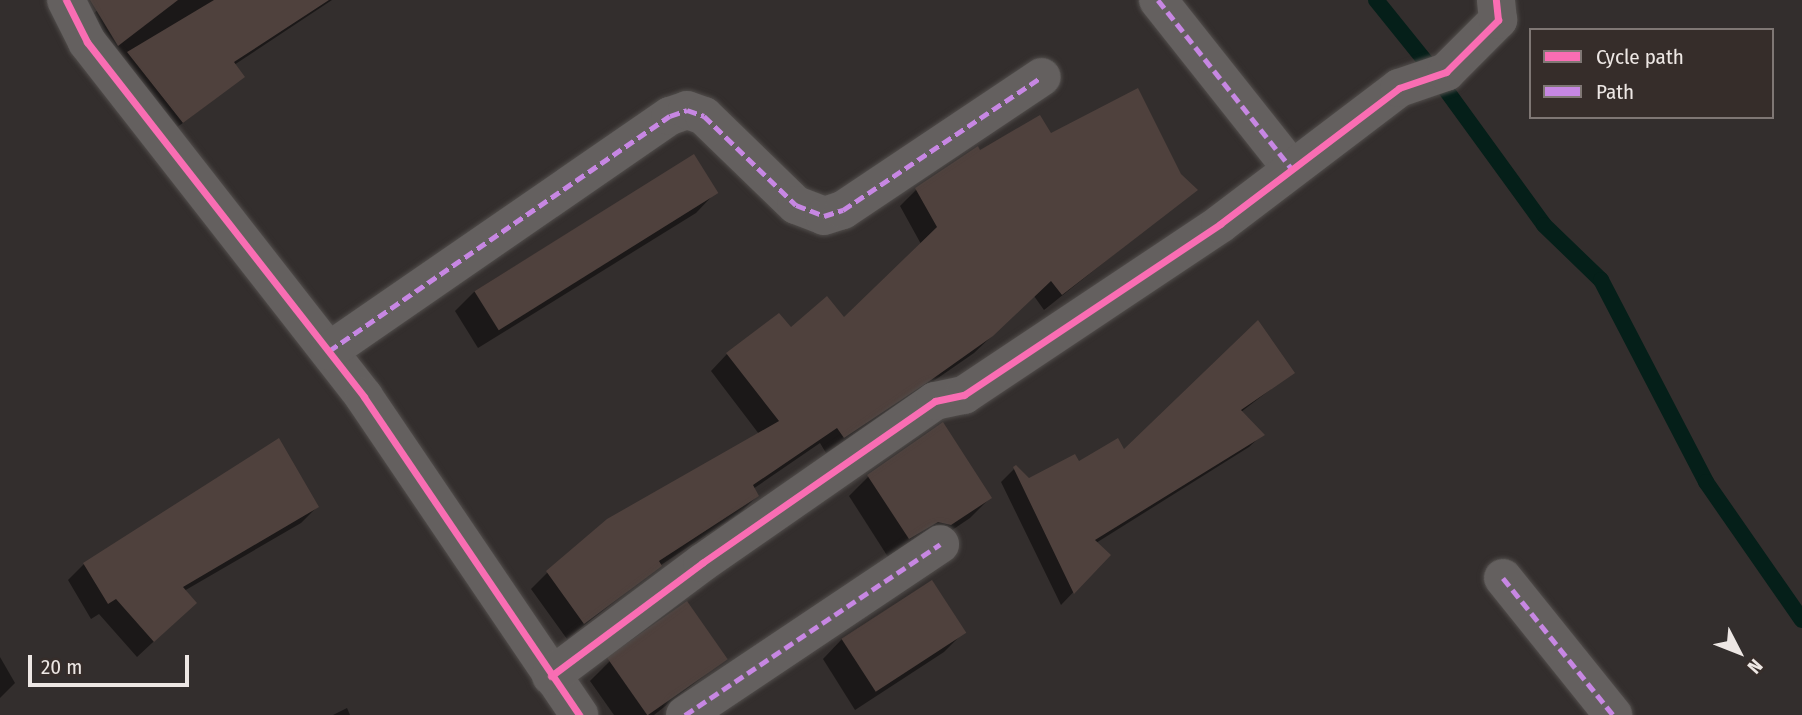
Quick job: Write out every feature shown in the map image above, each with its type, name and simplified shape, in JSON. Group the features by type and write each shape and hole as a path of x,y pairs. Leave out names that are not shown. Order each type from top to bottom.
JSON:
{"street":[{"path":"66,0 87,41 329,351 579,715"},
{"path":"1158,0 1291,168"},
{"path":"551,676 702,563 935,401 964,395 1220,224 1399,88 1446,72 1497,20 1496,0"},
{"path":"329,351 670,116 687,110 704,116 796,205 808,213 824,216 843,210 1042,77"},
{"path":"685,715 940,544"},
{"path":"1503,578 1613,715"}],"building":[{"path":"90,0 178,0 118,46"},
{"path":"214,0 329,0 234,62 245,77 183,123 127,52"},
{"path":"1138,88 1181,174 1198,190 1062,295 1051,281 993,336 931,380 844,438 837,428 753,485 759,496 659,561 662,566 584,624 546,571 607,519 779,421 726,353 779,313 791,327 827,296 844,317 937,227 915,188 978,146 980,150 1040,115 1051,133"},
{"path":"694,154 718,193 499,330 474,291"},
{"path":"1258,320 1295,373 1241,410 1265,435 1095,540 1111,555 1074,594 1013,467 1016,465 1029,478 1075,454 1079,461 1118,438 1124,449"},
{"path":"943,422 992,498 951,525 938,522 909,539 867,475"},
{"path":"279,438 319,507 183,587 197,603 154,642 116,599 108,604 83,563"},
{"path":"932,580 966,633 876,692 841,639"},
{"path":"687,601 728,659 647,715 607,657"}],"waterway":[{"path":"1376,0 1430,67"},
{"path":"1441,83 1544,225 1601,280 1706,482 1802,620"}],"marked path":[{"path":"1158,0 1291,168"},
{"path":"329,351 670,116 687,110 704,116 796,205 824,216 843,210 1042,77"},
{"path":"685,715 940,544"},
{"path":"1503,578 1613,715"}],"cycle path":[{"path":"66,0 87,42 364,397 579,715"},
{"path":"551,676 702,563 935,401 964,395 1220,224 1399,88 1446,72 1498,20 1496,0"}]}
